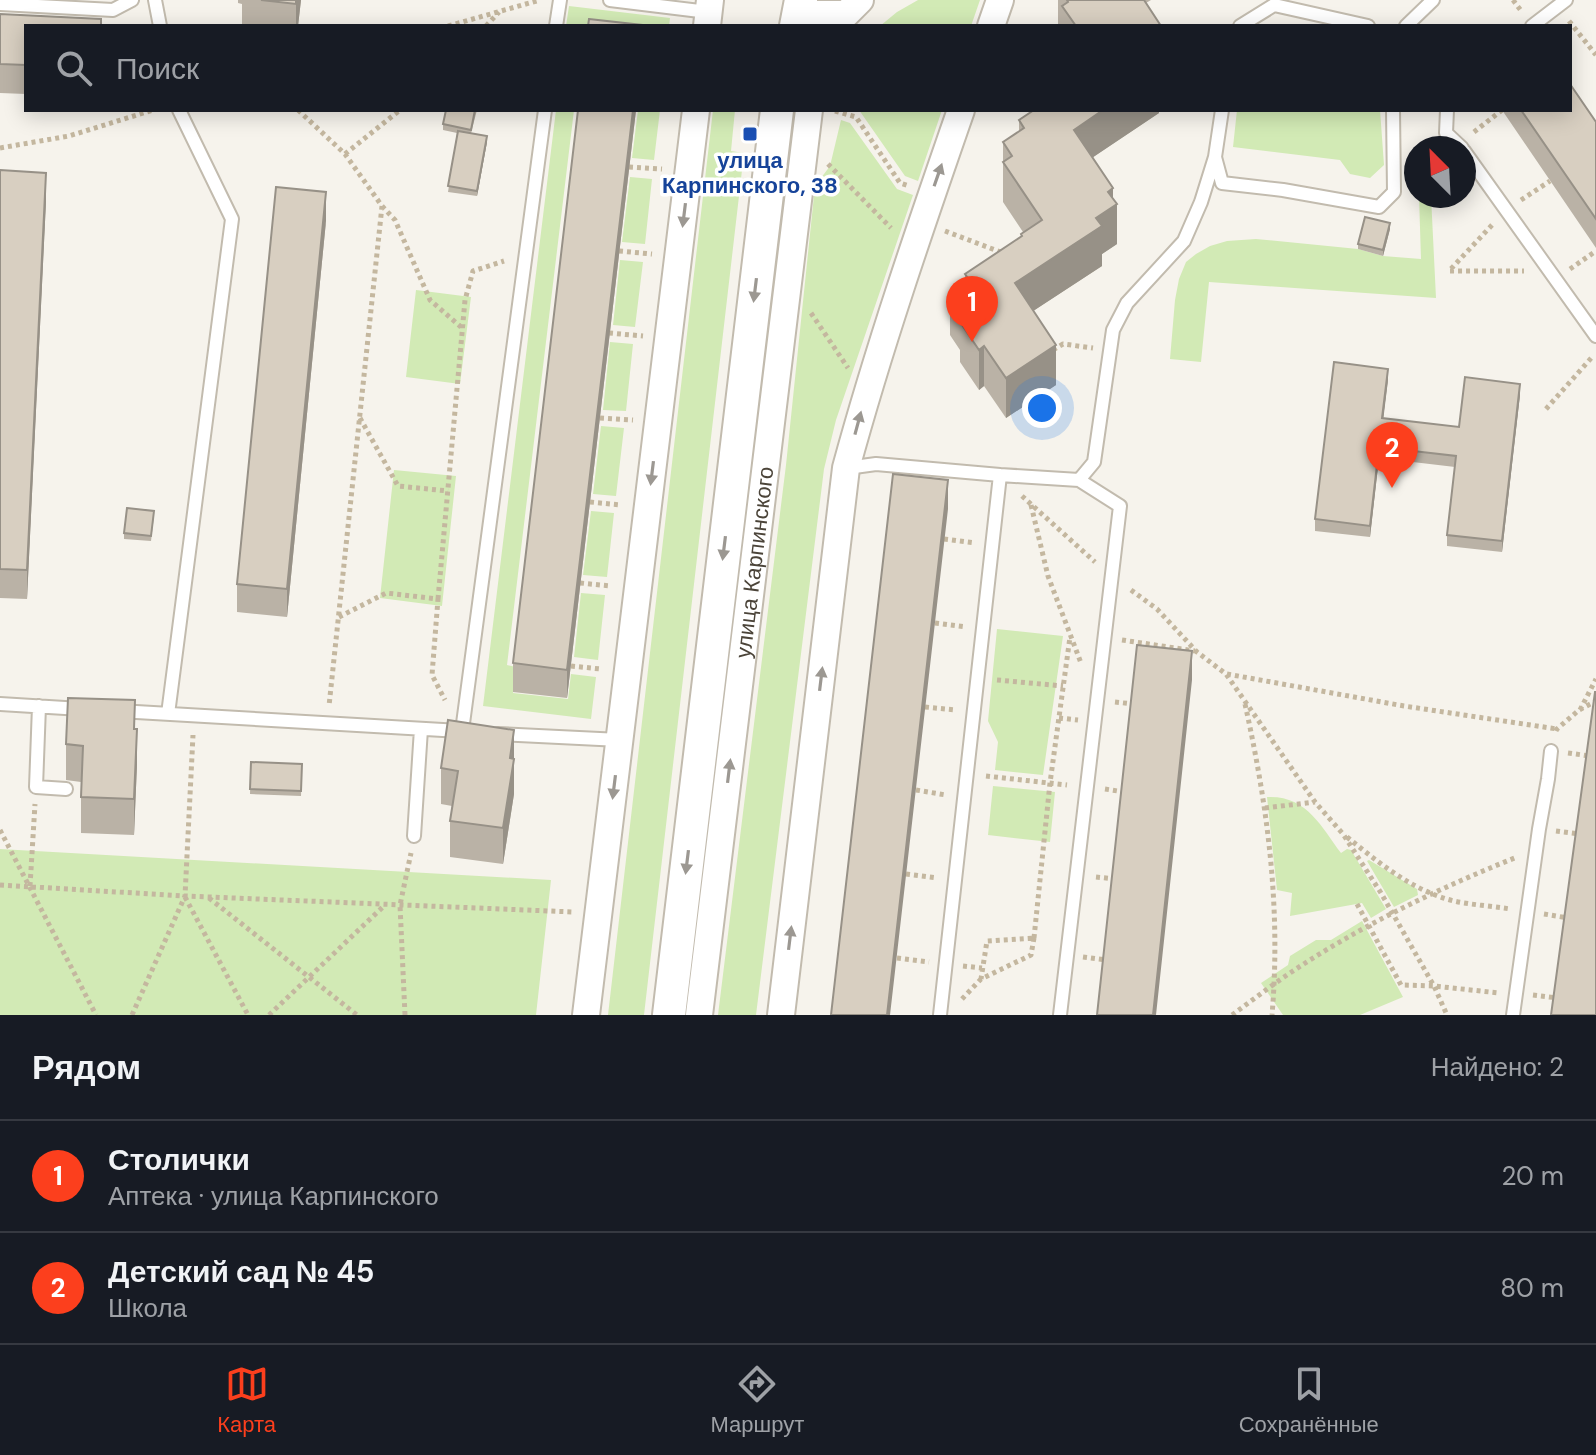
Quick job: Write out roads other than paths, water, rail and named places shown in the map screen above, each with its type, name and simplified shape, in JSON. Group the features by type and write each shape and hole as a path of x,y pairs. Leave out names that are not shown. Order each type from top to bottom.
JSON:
{"street":[{"path":"799,16 846,14 860,0"},
{"path":"992,24 1000,0"},
{"path":"586,1015 696,112"},
{"name":"улица Карпинского","path":"669,1015 777,112"},
{"name":"улица Карпинского","path":"699,1015 809,112"},
{"path":"781,1015 846,468 866,396 960,112"}],"lane":[{"path":"0,4 113,10 132,0"},
{"path":"155,0 160,24"},
{"path":"556,24 560,0"},
{"path":"610,0 708,13"},
{"path":"1408,24 1433,0"},
{"path":"1535,24 1562,3"},
{"path":"1243,24 1274,5 1359,24"},
{"path":"168,714 232,219 180,112"},
{"path":"462,731 545,112"},
{"path":"1079,480 1094,462 1113,330 1127,303 1184,241 1201,202 1215,157 1222,112"},
{"path":"1215,157 1222,183 1379,207 1394,192 1393,112"},
{"path":"1447,112 1446,133 1449,136"},
{"path":"1476,167 1596,336"},
{"path":"846,468 876,464 1079,480 1120,506 1060,1015"},
{"path":"940,1015 1000,475"},
{"path":"0,704 477,732"},
{"path":"39,706 36,787 66,789"},
{"path":"414,836 421,729"},
{"path":"492,733 620,740"},
{"path":"1513,1015 1551,751"}],"place":[{"name":"улица Карпинского, 38","path":"750,134"},
{"name":"Столички","path":"972,342"},
{"name":"Детский сад № 45","path":"1392,488"}]}
